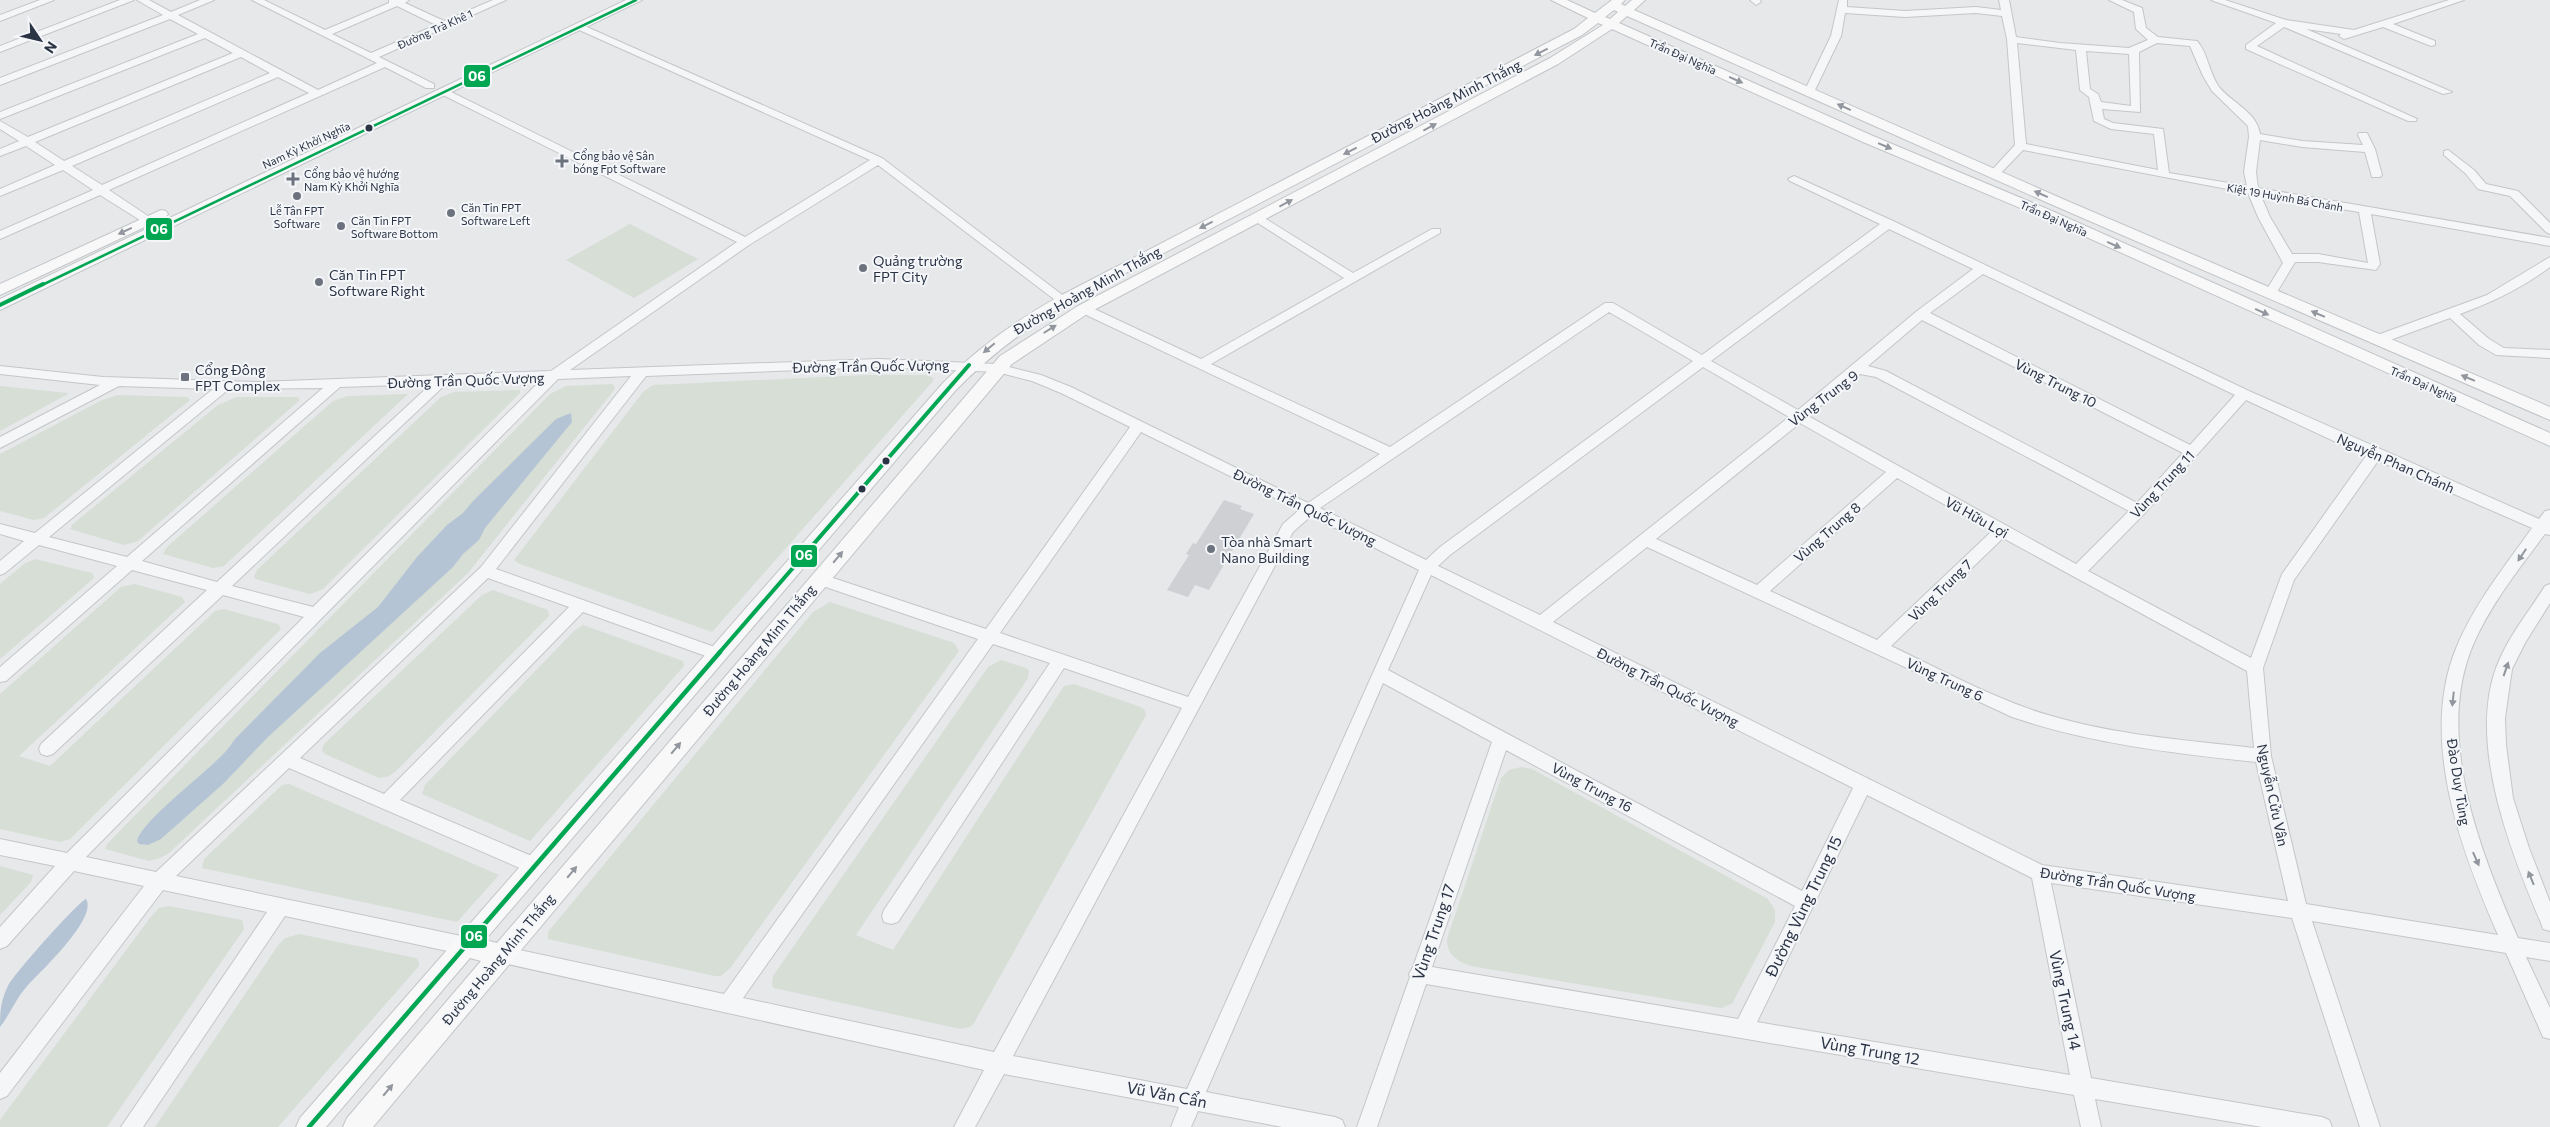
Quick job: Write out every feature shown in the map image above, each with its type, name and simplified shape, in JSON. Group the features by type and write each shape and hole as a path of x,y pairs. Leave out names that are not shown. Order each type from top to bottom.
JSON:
{"main road":[{"name":"Nam Kỳ Khởi Nghĩa","path":"0,290 612,0"},
{"path":"0,305 636,0"},
{"path":"1556,0 1573,15 1576,23 1574,30 1564,40"},
{"name":"Trần Đại Nghĩa","path":"1556,0 1868,139 2046,214 2550,440"},
{"name":"Trần Đại Nghĩa","path":"1600,0 1616,3 1626,12 2060,203 2550,414"},
{"path":"1605,21 1626,12 1640,0"},
{"path":"1605,21 1616,3"},
{"name":"Đường Hoàng Minh Thắng","path":"309,1127 969,365 1009,333 1063,300 1564,40 1605,21"},
{"name":"Đường Hoàng Minh Thắng","path":"356,1127 997,368 1029,343 1084,309 1554,62 1605,21"},
{"path":"1554,62 1590,45 1613,40 1641,43 1678,54"},
{"path":"2046,214 2060,203"},
{"path":"1240,208 1257,218"},
{"path":"791,570 819,579"},
{"path":"466,946 501,955"}],"street":[{"path":"0,18 49,0"},
{"path":"0,49 129,0"},
{"path":"142,0 318,94"},
{"path":"0,82 209,0"},
{"path":"256,0 430,86"},
{"name":"Đường Trà Khê 1","path":"370,57 501,0"},
{"path":"1995,173 2021,146 2012,39 2004,0"},
{"path":"2114,0 2140,12 2139,22 2141,29 2155,40"},
{"path":"2216,0 2330,42 2447,92"},
{"path":"2330,42 2351,32 2385,24 2460,0"},
{"path":"323,34 398,1 444,25"},
{"path":"1809,92 1830,52 1843,5 1905,14 1976,10 2006,12"},
{"path":"2351,32 2284,24 2275,28 2250,47 2412,119"},
{"path":"2385,24 2431,43"},
{"path":"580,27 878,160 1063,300"},
{"path":"0,116 206,34"},
{"path":"2012,39 2081,48 2134,50 2155,40 2193,43 2197,48 2210,83 2225,100 2244,114 2253,127 2254,136 2250,170 2253,191 2262,217 2288,258 2289,263 2270,294"},
{"path":"2081,48 2085,90 2094,96 2099,121 2104,124 2159,131 2164,175"},
{"path":"2097,106 2136,110 2134,50"},
{"path":"0,153 241,53"},
{"path":"0,236 384,64"},
{"path":"0,193 278,73"},
{"path":"445,92 745,242"},
{"path":"0,124 147,220"},
{"path":"2363,134 2370,150 2376,175"},
{"path":"2254,136 2302,144 2370,150"},
{"name":"Kiệt 19 Huỳnh Bá Chánh","path":"2021,146 2164,175 2550,242"},
{"path":"2448,153 2470,172 2482,187 2508,191 2518,196 2550,230"},
{"path":"0,940 70,862 553,376 745,242 878,160"},
{"name":"Nguyễn Phan Chánh","path":"1794,179 2244,394 2375,454 2547,524"},
{"path":"2288,258 2318,258 2372,267 2374,264 2365,210"},
{"path":"1257,218 1352,278"},
{"path":"1181,1127 1419,582 1428,567 1445,551 1889,223"},
{"path":"1201,364 1436,231"},
{"path":"2377,340 2491,298 2527,278 2550,261"},
{"path":"1854,371 1920,314 1983,268"},
{"name":"Vũ Hữu Lợi","path":"1390,453 1608,306 1701,362 2001,531 2255,668"},
{"path":"1084,309 1390,453"},
{"path":"2452,312 2484,342 2501,352 2550,354"},
{"name":"Vùng Trung 10","path":"1920,314 2192,452"},
{"name":"Đường Trần Quốc Vượng","path":"0,370 51,378 225,386 335,385 879,363 969,365 997,368 1044,380 1139,425 1541,623 2040,874 2298,911 2550,952"},
{"name":"Vùng Trung 9","path":"1541,623 1854,371 1868,370 1881,374 2139,510"},
{"path":"0,1090 159,881 486,571 641,372"},
{"path":"47,749 442,381"},
{"path":"0,443 115,382"},
{"path":"0,676 335,385"},
{"path":"0,569 225,386"},
{"name":"Vùng Trung 11","path":"2077,573 2139,510 2244,394"},
{"path":"728,1004 1139,425"},
{"path":"964,1127 1283,535 1308,509 1390,453"},
{"name":"Nguyễn Cửu Vân","path":"2370,1127 2298,911 2263,756 2255,668 2284,586 2295,563 2375,454"},
{"name":"Vùng Trung 8","path":"1759,592 1896,471"},
{"name":"Đào Duy Tùng","path":"2547,524 2474,626 2458,666 2453,699 2450,744 2472,850 2550,1030"},
{"path":"0,529 316,614"},
{"name":"Vùng Trung 7","path":"1879,648 2001,531"},
{"name":"Vùng Trung 6","path":"1646,540 2018,712 2052,725 2110,736 2263,756"},
{"path":"486,571 717,654"},
{"path":"819,579 1191,704"},
{"path":"2550,590 2504,669 2498,701 2496,738 2506,810 2530,878 2550,923"},
{"path":"386,803 580,605"},
{"path":"891,916 1060,660"},
{"name":"Vùng Trung 16","path":"1379,673 1805,902"},
{"name":"Vùng Trung 17","path":"1367,1127 1418,974 1502,738"},
{"path":"287,760 535,866"},
{"name":"Đường Vùng Trung 15","path":"1744,1028 1862,784"},
{"path":"0,847 466,946"},
{"name":"Vùng Trung 14","path":"2040,874 2091,1127"},
{"path":"131,1127 280,908"},
{"name":"Vũ Văn Cẩn","path":"501,955 998,1063 1335,1127"},
{"name":"Vùng Trung 12","path":"1418,974 2322,1127"}],"shaded area":[{"path":"630,224 698,259 634,298 566,260"},
{"path":"866,375 926,375 933,378 933,381 712,632 520,564 514,560 643,392 653,385"},
{"path":"612,384 615,387 614,390 468,573 169,853 149,861 105,849 107,844 550,394 566,386"},
{"path":"0,386 67,393 68,394 0,431"},
{"path":"520,390 520,393 323,589 310,594 255,579 254,576 257,570 441,397 454,392"},
{"path":"408,394 224,566 213,568 163,554 167,547 333,401 348,396"},
{"path":"117,395 187,397 190,400 44,518 34,520 0,511 0,454 100,401"},
{"path":"237,397 298,397 300,400 138,541 124,545 70,529 73,524 218,405"},
{"path":"35,559 92,573 94,578 0,659 0,584 24,564"},
{"path":"135,584 182,597 185,602 19,756 50,766 215,611 224,609 278,624 281,629 70,839 60,842 0,829 0,694 121,587"},
{"path":"493,590 548,610 549,616 395,772 387,777 379,778 325,754 322,750 324,744 482,595"},
{"path":"830,602 954,643 959,651 731,967 721,976 715,976 548,939 548,932 813,612"},
{"path":"583,625 683,661 684,666 530,841 422,794 425,785 574,631"},
{"path":"1001,660 1026,668 1029,671 1028,678 856,935 893,950 1064,686 1074,684 1138,706 1144,709 1146,715 974,1023 970,1027 960,1029 774,988 772,985 773,976 988,667"},
{"path":"1521,767 1532,769 1768,899 1775,910 1775,922 1732,1004 1721,1008 1471,966 1454,957 1447,945 1447,939 1501,778 1509,770"},
{"path":"289,784 499,875 457,922 202,868 204,859 282,785"},
{"path":"0,866 33,875 31,882 0,915"},
{"path":"169,906 242,920 244,929 107,1127 0,1127 0,1120 150,918 159,908"},
{"path":"299,934 416,958 419,966 278,1127 155,1127 277,947 285,938"}],"water":[{"path":"571,413 572,422 485,528 479,540 463,554 453,567 268,737 223,784 161,839 148,845 139,844 137,841 141,832 150,821 218,760 235,739 320,653 378,607 417,557 447,525 463,513 556,419"},
{"path":"86,899 87,908 84,919 76,931 24,990 0,1027 2,1001 12,979 59,925"}],"building":[{"name":"Tòa nhà Smart Nano Building","path":"1224,500 1242,506 1240,509 1254,514 1209,590 1195,585 1188,597 1167,590 1189,555 1186,554 1193,543 1196,544"}],"transit line":[{"name":"06","path":"0,305 636,0"},
{"name":"06","path":"309,1127 969,365"}],"place":[{"name":"Cổng bảo vệ Sân bóng Fpt Software","path":"562,161"},
{"name":"Cổng bảo vệ hướng Nam Kỳ Khởi Nghĩa","path":"293,179"},
{"name":"Lễ Tân FPT Software","path":"297,196"},
{"name":"Căn Tin FPT Software Left","path":"451,213"},
{"name":"Căn Tin FPT Software Bottom","path":"341,226"},
{"name":"Quảng trường FPT City","path":"863,268"},
{"name":"Căn Tin FPT Software Right","path":"319,282"},
{"name":"Cổng Đông FPT Complex","path":"185,377"},
{"name":"Tòa nhà Smart Nano Building","path":"1211,549"}]}
